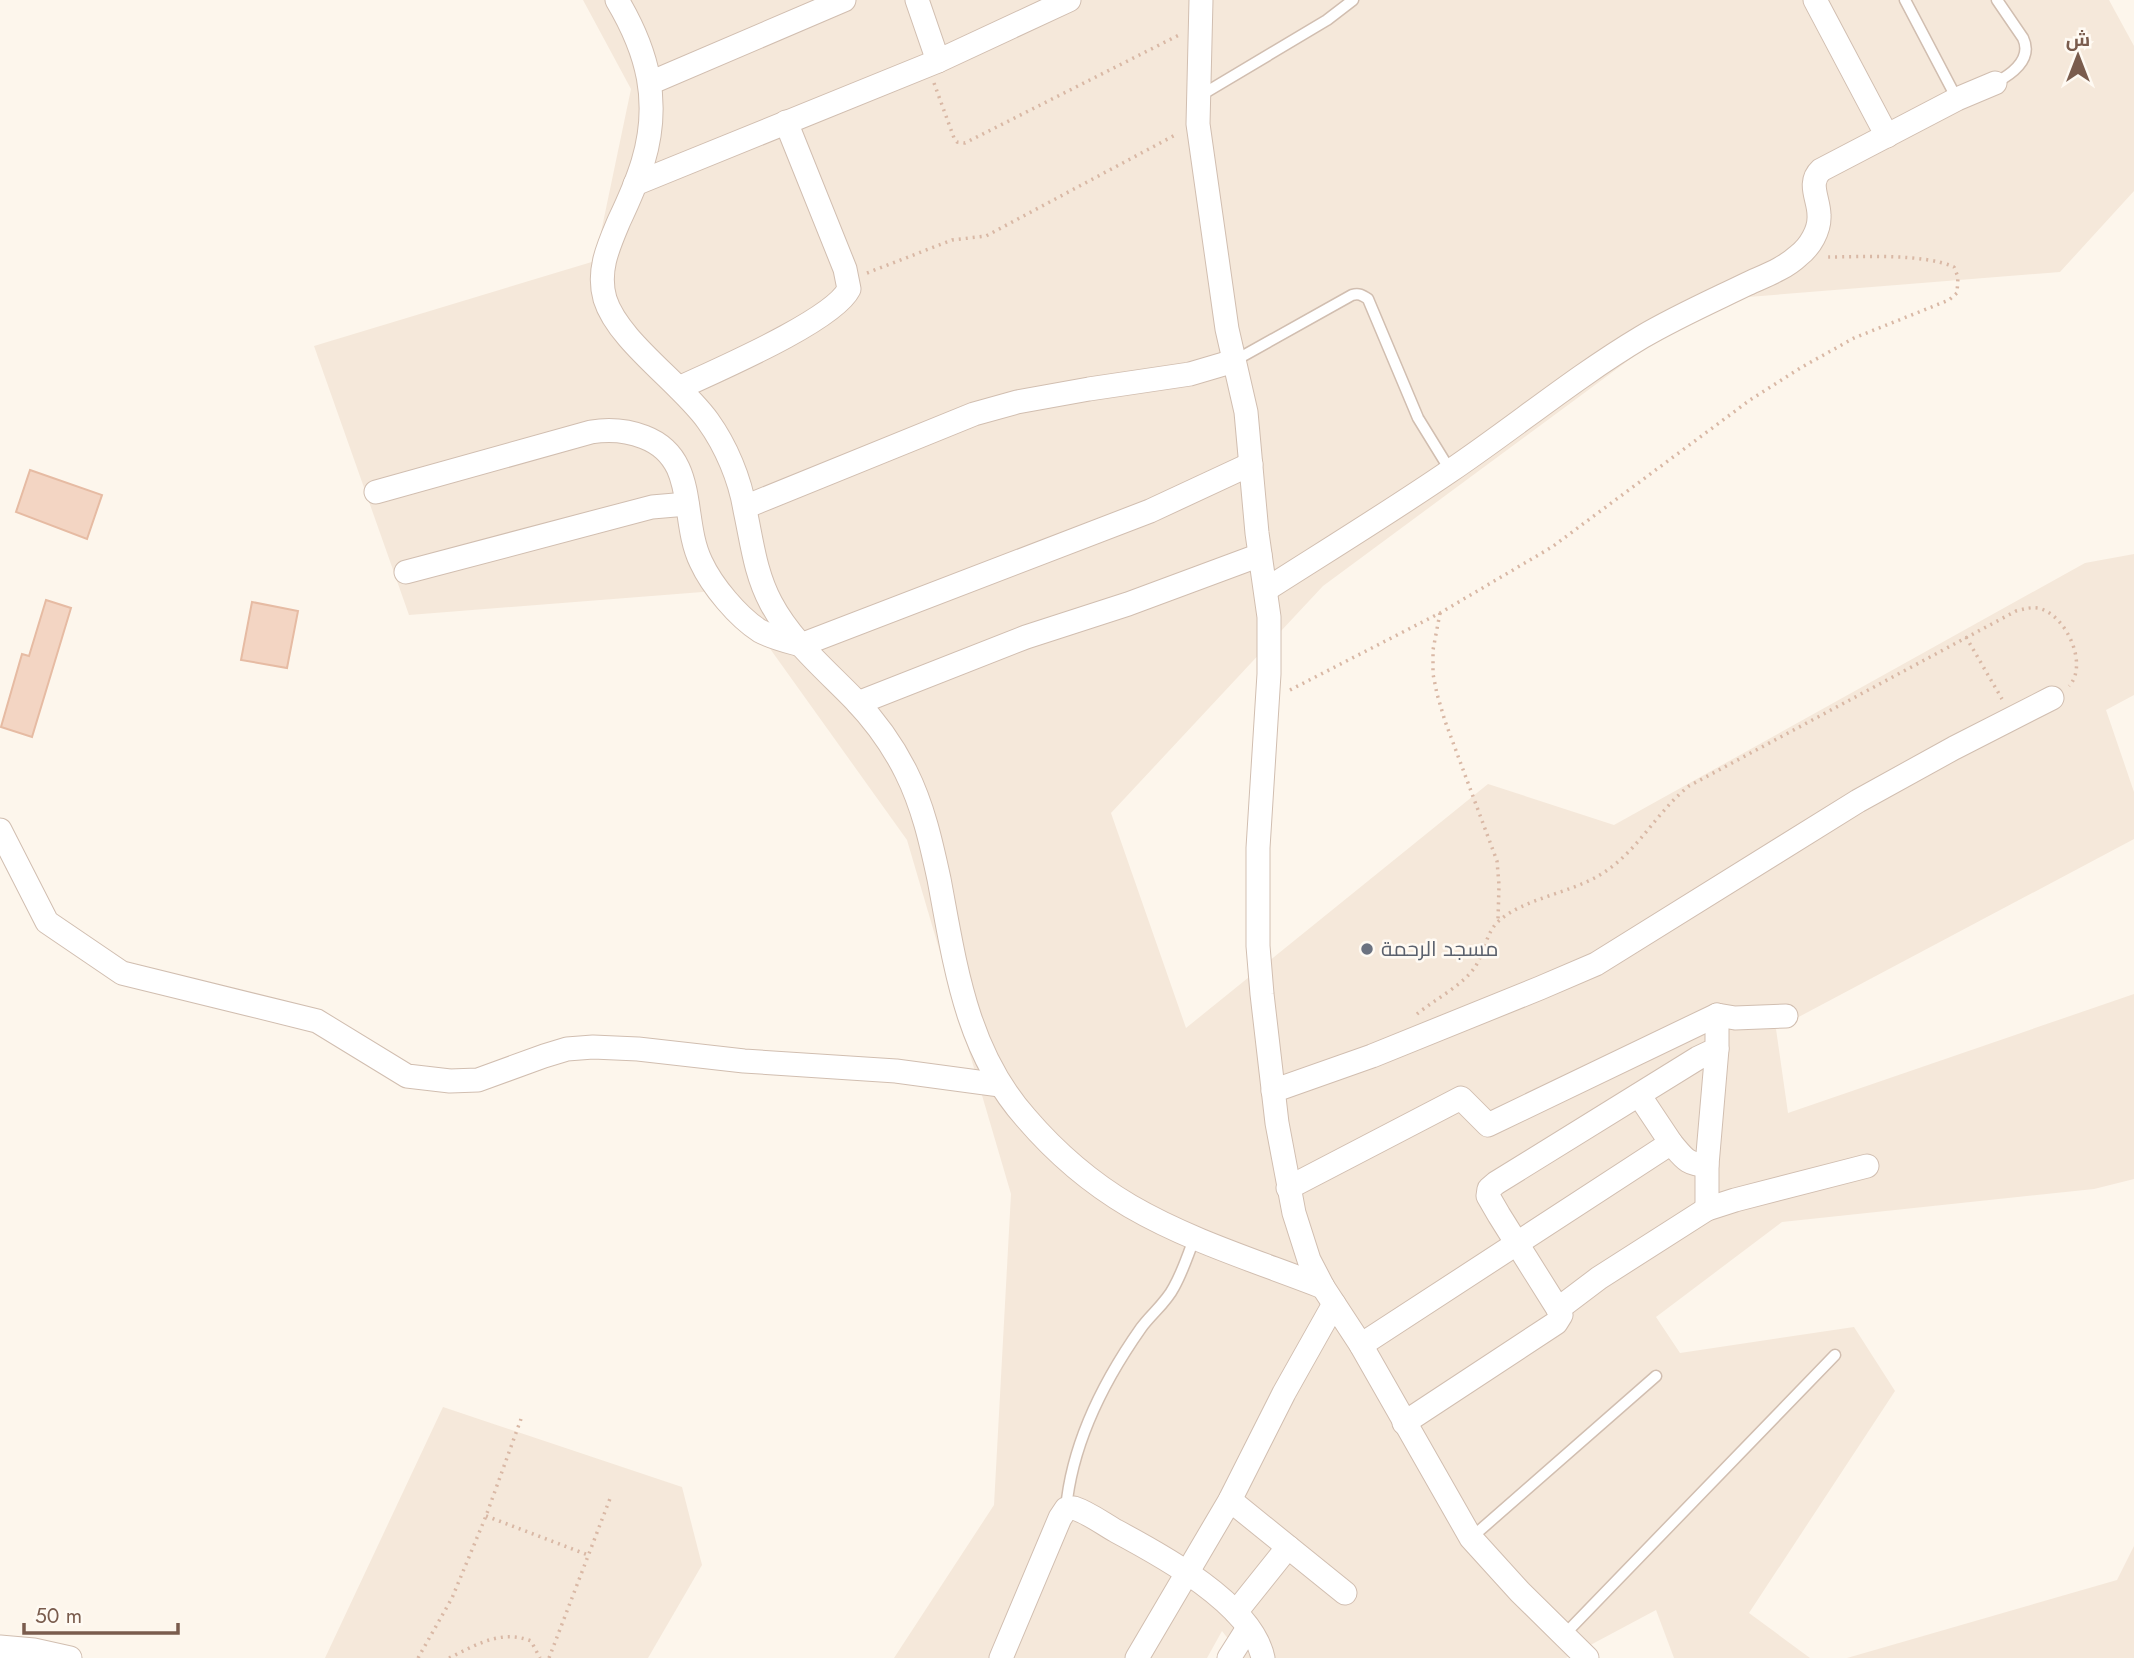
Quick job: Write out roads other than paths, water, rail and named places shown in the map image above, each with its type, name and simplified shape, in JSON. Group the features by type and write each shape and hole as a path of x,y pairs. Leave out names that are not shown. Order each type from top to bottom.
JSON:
{"street":[{"path":"617,0 639,42 650,83 650,128 642,166 605,257 602,275 610,312 620,328 709,422 731,463 745,507 753,556 771,604 801,645 858,704 892,746 917,795 932,848 962,996 978,1042 1000,1085 1046,1140 1091,1179 1130,1206 1328,1296"},
{"path":"650,83 844,0"},
{"path":"917,0 932,63"},
{"path":"635,184 932,63 1069,0"},
{"path":"1201,0 1198,124 1227,329 1246,412 1260,555 1266,589 1270,646 1260,811 1258,909 1262,994 1288,1188 1301,1236 1328,1296 1361,1345 1471,1538 1587,1658"},
{"path":"1815,0 1886,136"},
{"path":"1266,589 1450,470 1582,375 1642,337 1771,273 1799,256 1814,237 1819,224 1814,190 1815,175 1957,99 1995,83"},
{"path":"679,388 800,329 846,294 849,280 786,122"},
{"path":"745,507 974,414 1041,398 1190,374 1234,361"},
{"path":"376,492 591,432 620,430 649,438 672,456 683,479 692,538 701,564 730,604 761,631 801,645 1150,511 1251,464"},
{"path":"406,572 652,507 687,505"},
{"path":"858,704 1026,637 1128,604 1260,555"},
{"path":"1273,1091 1372,1056 1595,964 1858,801 2052,698"},
{"path":"0,830 47,922 122,973 317,1021 407,1076 450,1081 478,1080 567,1049 593,1047 897,1072 1000,1085"},
{"path":"1288,1188 1461,1098 1488,1125 1717,1015 1735,1018 1786,1016"},
{"path":"1707,1209 1707,1165 1717,1049 1717,1015"},
{"path":"1404,1423 1556,1323 1561,1315 1488,1196 1489,1189 1698,1058 1717,1049"},
{"path":"1639,1095 1687,1162 1707,1165"},
{"path":"1361,1345 1671,1143"},
{"path":"1558,1309 1599,1278 1707,1209 1867,1166"},
{"path":"1137,1658 1230,1500 1328,1296"},
{"path":"1230,1500 1345,1593"},
{"path":"1001,1658 1060,1518 1066,1509 1074,1508 1189,1572 1242,1620 1262,1650 1263,1658"},
{"path":"1229,1658 1242,1620 1288,1547"},
{"path":"0,1647 34,1650 70,1658"}],"lane":[{"path":"1197,98 1327,20 1353,0"},
{"path":"1905,0 1957,99"},
{"path":"1995,83 2013,71 2025,58 2026,51 2023,38 1997,0"},
{"path":"1234,361 1358,293 1368,299 1418,418 1450,470"},
{"path":"1066,1509 1069,1480 1084,1429 1140,1329 1174,1288 1195,1237"},
{"path":"1563,1636 1835,1355"},
{"path":"1471,1538 1656,1376"}],"place":[{"name":"مسجد الرحمة","path":"1367,949"}]}
